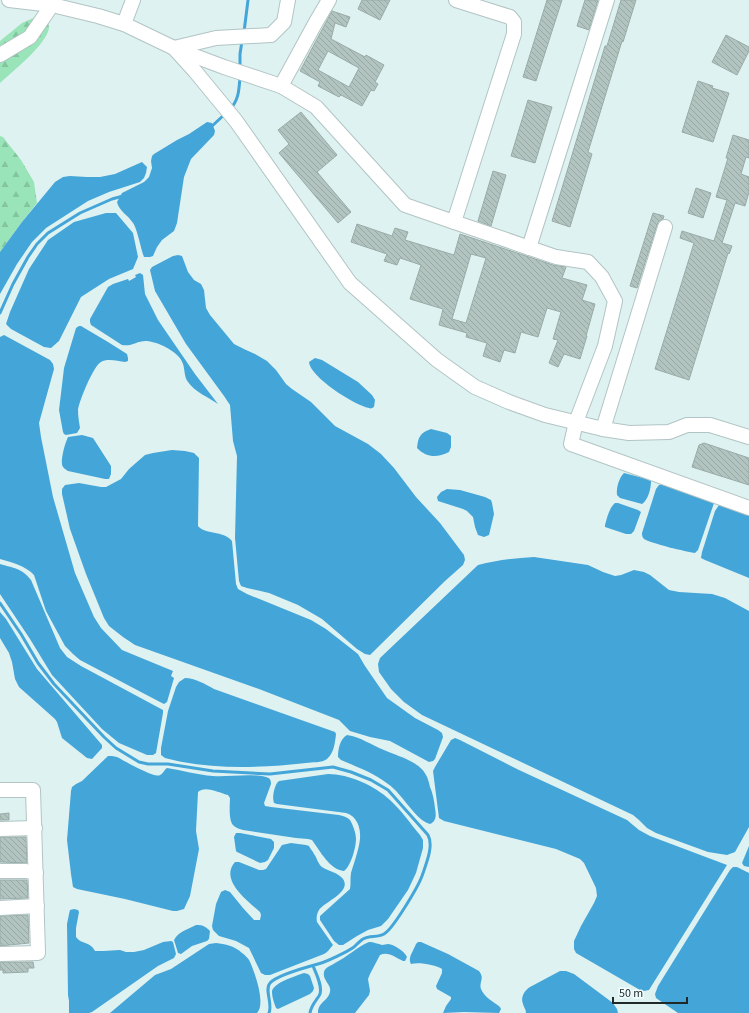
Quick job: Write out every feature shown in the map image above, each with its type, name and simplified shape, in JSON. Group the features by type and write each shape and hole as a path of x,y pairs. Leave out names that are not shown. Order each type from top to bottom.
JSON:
{"street":[{"path":"9,0 52,3 124,24 174,48 224,67 276,84 316,107 405,205 556,257 588,262 602,277 615,301 605,346 576,422 571,444 749,508"},
{"path":"124,24 133,0"},
{"path":"174,48 216,38 271,35 284,22 288,0"},
{"path":"276,84 329,0"},
{"path":"454,222 514,34 514,22 510,17 456,0"},
{"path":"529,248 607,0"},
{"path":"0,55 30,37 52,3"},
{"path":"174,48 236,121 350,282 437,360 475,387 509,402 546,415 603,429 629,432 669,432 687,425 710,425 749,437"},
{"path":"603,429 665,227"},
{"path":"0,790 33,790 38,953 0,954"},
{"path":"0,829 35,828"},
{"path":"0,871 26,871 36,873"},
{"path":"0,908 37,906"}],"green space":[{"path":"38,16 48,22 49,28 47,35 36,50 0,83 0,41 22,23"},
{"path":"0,136 3,137 21,160 34,182 37,203 0,252"}],"water":[{"path":"207,122 212,123 215,131 214,135 191,159 184,177 177,223 174,231 162,240 153,256 144,257 134,226 117,202 122,193 144,182 149,177 152,168 152,156 154,154"},
{"path":"142,162 147,167 144,178 140,182 109,192 88,201 46,228 32,242 17,264 0,294 0,252 22,222 55,182 63,177 70,176 100,177 115,174"},
{"path":"106,213 116,213 133,233 138,257 133,269 109,279 81,297 59,341 51,348 44,347 11,329 6,324 10,312 29,269 48,240 74,222"},
{"path":"178,255 182,256 188,272 194,280 201,284 204,290 206,308 210,315 234,344 267,361 276,370 286,384 311,402 335,426 368,444 381,454 394,468 416,497 440,523 464,555 465,560 463,565 370,655 357,649 322,619 298,605 269,593 241,586 239,581 235,538 237,456 233,441 230,405 186,344 155,291 150,270 152,267"},
{"path":"140,273 143,275 145,294 158,320 195,374 218,404 191,386 186,378 184,366 175,353 161,345 147,341 130,345 122,345 91,325 90,319 108,287 128,279 129,281 136,277 135,275"},
{"path":"79,326 127,354 128,361 106,360 98,365 87,384 79,405 78,412 80,428 77,433 66,435 63,432 59,410 64,368 76,328"},
{"path":"4,335 50,360 53,364 54,369 39,423 53,497 75,573 94,617 101,628 122,650 173,671 171,676 174,678 167,702 164,704 80,660 73,654 65,646 46,611 34,575 23,567 0,559 0,337"},
{"path":"315,358 322,360 358,382 372,395 375,400 374,407 370,408 353,402 324,382 311,368 309,362"},
{"path":"431,429 447,433 451,436 451,447 449,452 432,456 425,454 417,448 420,436 424,432"},
{"path":"82,435 93,438 111,466 111,474 109,479 68,471 63,466 63,454 68,437"},
{"path":"172,450 194,453 199,458 198,526 205,531 224,535 232,541 236,584 238,589 311,620 326,629 358,654 387,698 415,718 442,733 443,737 433,761 429,762 390,741 350,731 339,720 259,689 135,645 109,626 104,618 86,574 70,529 62,489 65,485 79,483 106,487 121,479 129,469 145,455"},
{"path":"624,473 651,481 649,494 642,504 620,498 617,495 618,483"},
{"path":"663,484 714,503 698,550 695,553 653,543 642,537 656,489 659,485"},
{"path":"447,489 460,490 491,500 494,514 489,535 484,537 478,535 473,517 467,511 438,501 437,497 441,492"},
{"path":"615,503 641,512 634,531 631,534 626,534 605,527 608,513"},
{"path":"723,503 749,512 749,578 701,558 715,511 719,505"},
{"path":"534,557 588,565 615,576 634,570 644,572 669,590 712,594 725,598 749,611 749,827 735,852 727,855 708,852 656,833 647,828 633,815 422,715 404,702 391,689 379,672 378,664 380,658 478,565"},
{"path":"0,564 21,571 31,580 60,648 67,657 163,710 156,753 153,755 147,755 119,743 102,729 52,675 0,594"},
{"path":"0,612 6,619 37,669 102,745 102,748 92,759 87,758 62,738 55,719 19,687 15,679 9,653 0,638"},
{"path":"185,678 196,680 214,689 335,732 334,748 327,759 320,762 289,765 235,767 199,765 165,758 161,755 161,748 168,711 176,687 179,682"},
{"path":"347,735 361,739 407,760 423,770 434,800 436,815 432,823 430,824 425,822 419,817 399,794 383,780 365,770 341,760 338,757 340,744"},
{"path":"455,738 519,770 627,820 639,830 650,836 727,865 649,990 640,990 576,953 574,949 574,941 597,896 596,888 584,863 580,859 556,849 444,821 439,818 433,771 451,740"},
{"path":"108,756 117,757 146,772 157,775 161,774 167,768 207,775 254,775 267,777 270,779 271,784 264,803 265,806 339,815 350,820 356,839 351,861 347,869 344,871 339,870 330,864 312,840 237,828 232,824 230,798 228,795 205,789 198,792 196,831 199,849 190,896 184,909 173,911 77,889 73,887 67,840 71,791 72,787 82,781"},
{"path":"328,774 344,776 377,790 398,808 423,840 423,848 416,873 408,890 388,919 381,926 368,930 343,945 339,945 334,941 320,920 320,916 350,889 351,873 358,852 360,839 358,823 353,817 346,813 277,804 274,803 273,798 275,787 279,781"},
{"path":"236,833 271,839 274,842 274,848 268,860 260,863 237,852 234,837"},
{"path":"291,843 309,846 321,866 339,875 343,879 345,884 344,888 318,911 317,916 317,922 333,945 324,954 270,975 265,975 261,973 249,948 236,941 219,936 213,930 212,926 216,904 221,892 225,890 230,892 254,920 260,920 260,912 237,890 233,883 230,876 231,869 235,862 239,862 259,870 266,869 282,845"},
{"path":"749,846 749,867 744,866 742,863"},
{"path":"733,867 737,867 749,873 749,1013 678,1013 656,998 655,994 658,986"},
{"path":"70,910 78,910 79,912 76,937 91,946 95,951 120,950 134,952 144,950 163,942 171,941 173,942 176,954 174,958 158,966 92,1012 69,1013 67,924"},
{"path":"196,925 204,926 210,931 209,939 192,946 181,954 178,953 174,940 178,935"},
{"path":"369,942 394,946 402,951 407,957 405,961 403,961 389,954 380,955 368,979 370,991 369,995 355,1013 318,1013 318,1009 330,992 330,987 324,975 326,969"},
{"path":"418,942 448,954 479,971 482,976 482,992 500,1007 501,1009 499,1013 443,1013 451,997 437,989 436,986 442,973 442,969 427,964 411,964 410,962 411,954"},
{"path":"216,943 233,947 246,956 249,961 259,988 260,1003 257,1013 110,1013 155,975 171,969 209,944"},
{"path":"560,971 566,971 574,974 613,1003 618,1013 526,1013 522,1001 526,990"},
{"path":"304,973 310,976 314,988 313,991 310,994 278,1009 276,1008 272,996 273,989 285,980"}],"building":[{"path":"362,0 390,0 380,20 358,9"},
{"path":"547,0 562,0 536,81 523,77"},
{"path":"585,0 598,0 589,30 577,26"},
{"path":"621,0 636,0 588,152 592,154 570,227 552,221 605,46 607,46"},
{"path":"332,11 350,17 346,27 335,23 331,39 384,65 375,82 378,84 374,91 371,90 362,106 341,95 339,97 318,86 320,82 300,71","holes":["328,51 359,68 349,87 318,70"]},
{"path":"726,35 749,47 749,51 737,75 712,62"},
{"path":"698,81 713,86 712,88 729,93 713,142 682,132"},
{"path":"528,100 552,107 535,163 511,156"},
{"path":"301,112 337,155 317,172 351,212 338,223 279,153 289,144 278,130"},
{"path":"733,135 749,140 749,158 746,157 741,174 749,177 749,192 745,206 735,203 722,243 732,246 729,254 728,253 689,380 655,369 694,243 680,238 682,231 714,241 727,200 716,197 728,158 726,158"},
{"path":"493,171 506,175 491,226 478,221"},
{"path":"696,188 711,193 703,218 688,213"},
{"path":"653,213 664,216 657,225 637,288 630,286"},
{"path":"357,224 392,236 395,228 408,232 405,240 454,255 460,234 553,265 566,267 562,278 587,285 582,300 595,304 580,359 564,354 558,367 549,363 558,340 553,339 561,312 547,308 538,337 521,332 515,353 504,350 500,362 483,356 487,343 466,337 467,333 439,325 443,309 410,299 421,265 400,258 397,265 384,261 387,254 351,242","holes":["471,254 486,258 466,323 452,319"]},
{"path":"704,443 749,458 749,485 692,467 699,445"},
{"path":"9,813 9,820 0,820 0,814"},
{"path":"0,837 26,837 27,863 0,862"},
{"path":"0,880 27,880 28,898 0,899"},
{"path":"28,915 29,943 0,946 0,916"},
{"path":"0,962 33,962 34,968 28,968 28,972 3,973 3,970 0,970"}],"waterway":[{"path":"244,32 248,0"},
{"path":"240,68 242,41"},
{"path":"230,109 237,98 240,77"},
{"path":"211,127 225,114"},
{"path":"0,313 13,284 28,257 37,244 48,233 80,213 112,199 123,196"},
{"path":"0,603 38,663 54,684 104,737 116,748 139,762 148,764 168,764 213,771 270,774 333,767 371,780 388,790 428,835 430,839 430,850 422,876 405,907 388,931 379,936 363,939 351,949 322,963 292,972 274,980 268,986 270,1005 269,1013"},
{"path":"310,1013 321,989 313,966"}]}
